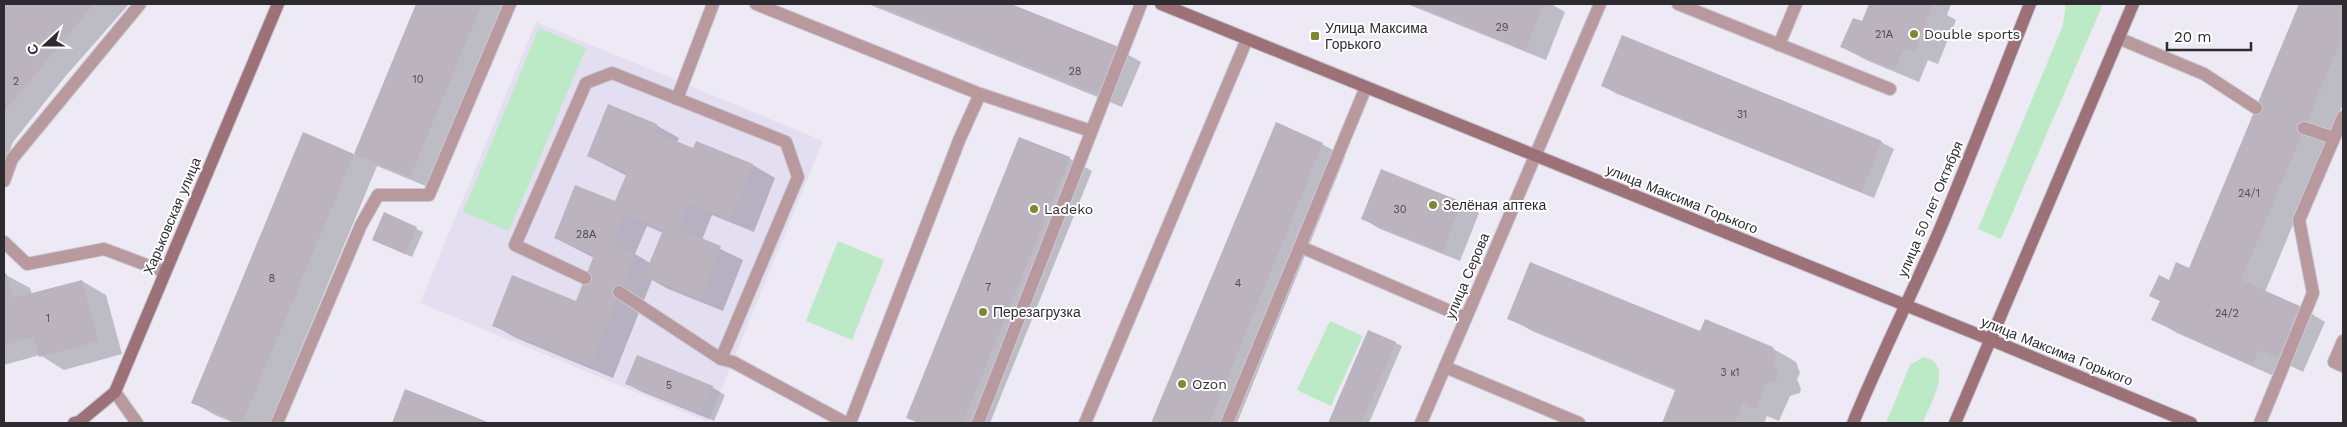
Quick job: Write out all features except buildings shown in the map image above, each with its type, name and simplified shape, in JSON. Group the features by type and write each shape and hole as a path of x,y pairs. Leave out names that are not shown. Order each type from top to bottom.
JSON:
{"street":[{"path":"4,181 12,158 140,4"},
{"name":"Харьковская улица","path":"74,423 79,422 115,392 278,4"},
{"path":"277,423 361,225 378,195 429,195 510,4"},
{"path":"677,99 713,4"},
{"path":"756,4 980,94 1091,131"},
{"path":"978,423 1141,4"},
{"name":"улица Максима Горького","path":"1162,4 1989,339 2191,423"},
{"name":"улица Серова","path":"1421,423 1600,4"},
{"path":"1678,4 1890,89"},
{"path":"1779,45 1796,4"},
{"name":"улица 50 лет Октября","path":"1853,423 1880,356 1906,306 1940,228 2030,4"},
{"path":"1955,423 1989,339 2133,4"},
{"path":"2118,38 2204,74 2256,108"},
{"path":"1085,423 1247,39"},
{"path":"585,278 516,245 586,83 612,73 786,142 798,177 721,359"},
{"path":"1227,423 1366,87"},
{"path":"619,292 721,359 733,362 848,423 960,138 980,94"},
{"path":"2260,423 2313,293 2299,220 2343,117"},
{"path":"2304,128 2334,138"},
{"path":"4,242 27,264 104,249 165,272"},
{"path":"1301,247 1466,318"},
{"path":"2343,341 2334,362 2343,366"},
{"path":"1445,367 1578,423"},
{"path":"115,392 134,422 137,423"}],"shaded area":[{"path":"536,22 823,141 708,422 420,303"}],"green space":[{"path":"2066,4 2103,4 2001,239 1978,229 2063,25"},
{"path":"539,28 586,48 509,231 463,212"},
{"path":"838,241 884,260 852,340 806,321"},
{"path":"1330,321 1363,336 1331,406 1297,390"},
{"path":"1923,357 1933,361 1938,367 1939,376 1935,395 1923,423 1886,423 1910,365"}],"place":[{"name":"Double sports","path":"1914,34"},
{"name":"Улица Максима Горького","path":"1315,36"},
{"name":"Зелёная аптека","path":"1433,205"},
{"name":"Ladeko","path":"1034,209"},
{"name":"Перезагрузка","path":"983,312"},
{"name":"Ozon","path":"1182,384"}]}
